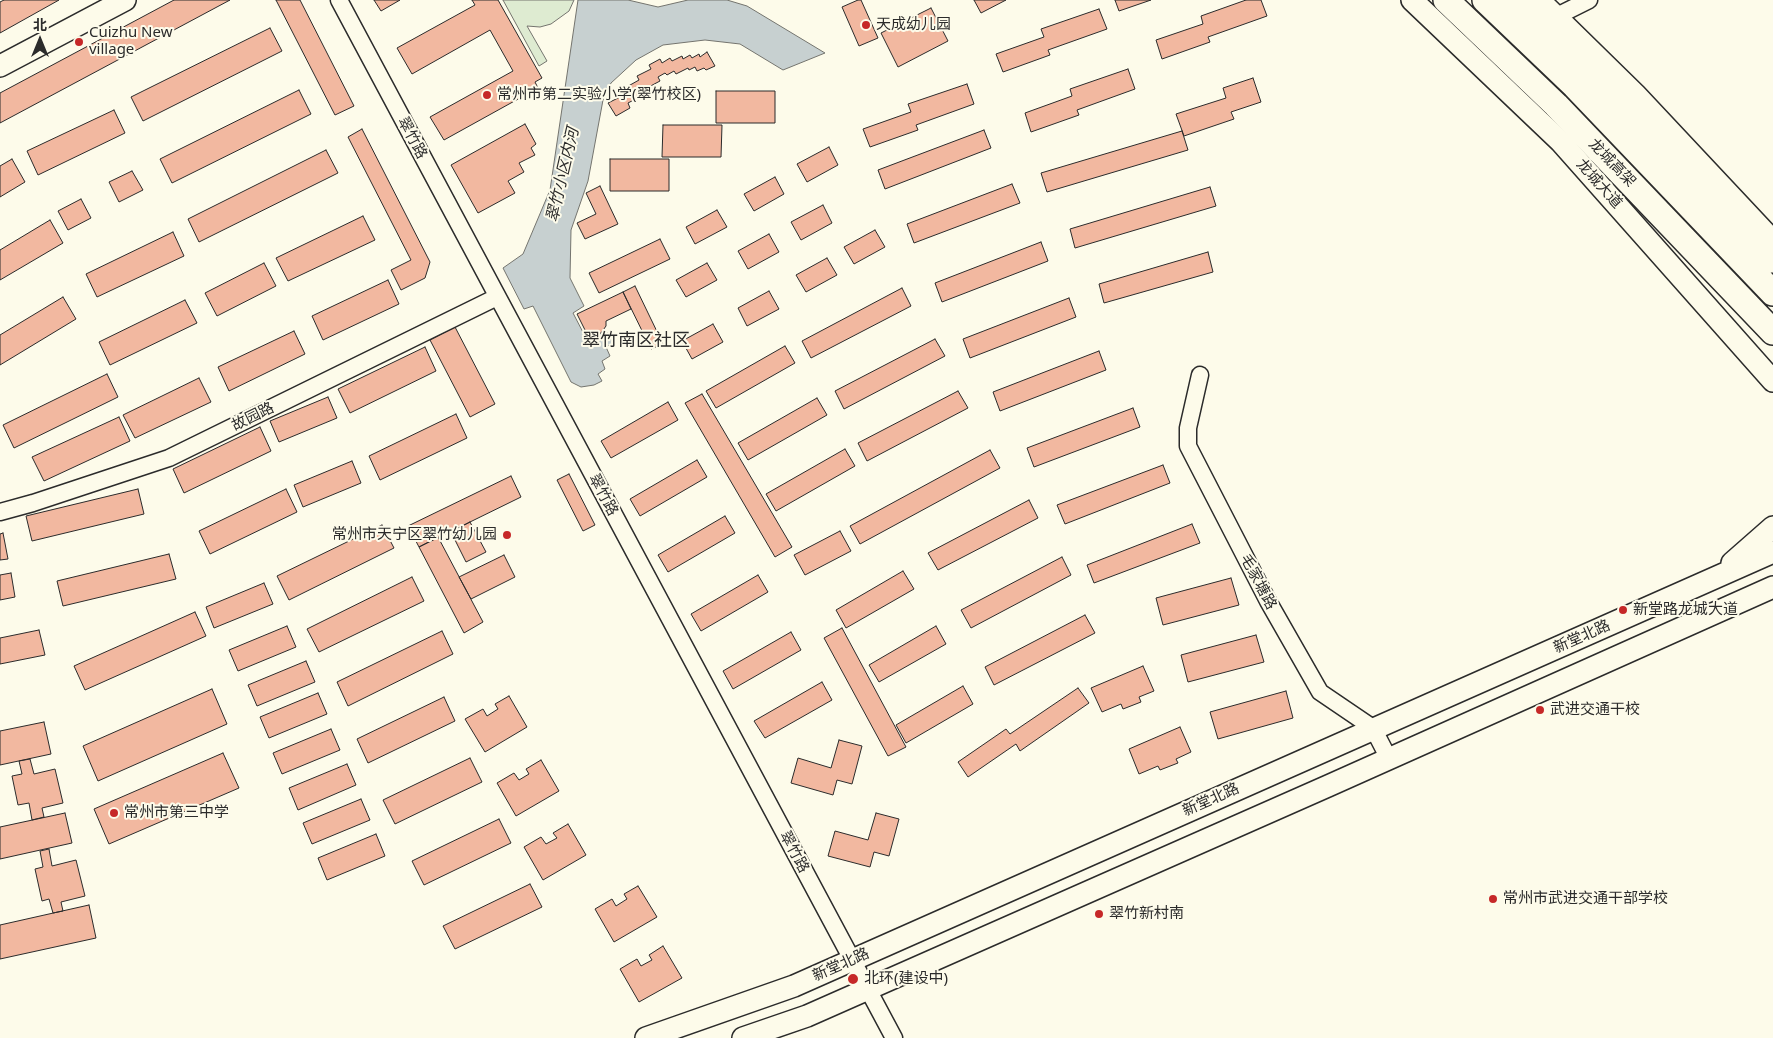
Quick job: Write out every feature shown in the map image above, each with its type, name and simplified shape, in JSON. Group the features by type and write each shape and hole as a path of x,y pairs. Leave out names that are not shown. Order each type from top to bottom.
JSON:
{"highway":[{"name":"龙城高架","path":"1446,0 1556,105 1773,332"},
{"name":"龙城高架","path":"1485,0 1575,86 1773,293"},
{"path":"1515,0 1591,69 1674,160 1743,227 1773,260"}],"main road":[{"path":"0,66 125,0"},
{"name":"龙城大道","path":"1412,0 1561,142 1773,381"},
{"path":"1500,0 1587,79 1773,281"},
{"path":"1539,0 1635,94 1773,241"},
{"path":"1717,577 1773,527"},
{"name":"新堂北路","path":"646,1038 794,986 1773,552"},
{"path":"744,1038 807,1016 1390,759 1773,587"},
{"path":"1729,607 1773,597"}],"street":[{"name":"翠竹路","path":"339,0 894,1038"},
{"path":"1557,16 1589,0"},
{"name":"故园路","path":"0,512 169,458 497,297"},
{"name":"毛家塘路","path":"1200,375 1188,428 1188,446 1268,601 1320,692 1373,728 1390,759"}],"green space":[{"path":"503,0 574,0 569,11 551,24 540,27 527,26 547,61 539,66"}],"water":[{"name":"翠竹小区内河","path":"578,0 628,0 658,7 688,0 727,0 747,6 825,53 783,70 740,44 705,40 663,45 636,60 611,83 603,100 588,181 571,230 570,278 584,306 573,313 587,340 606,331 613,343 606,347 610,356 602,361 605,369 598,374 602,381 594,385 581,387 571,382 533,306 524,309 503,268 523,254 550,190"}],"building":[{"path":"4,0 59,0 0,33 0,2"},
{"path":"174,0 230,0 0,123 0,93"},
{"path":"276,0 300,0 354,106 335,115"},
{"path":"374,0 400,0 381,11"},
{"path":"472,0 498,0 542,78 535,82 538,88 444,140 430,117 513,71 490,30 412,74 397,48 475,5"},
{"path":"861,0 878,38 859,46 842,7"},
{"path":"974,0 1006,0 981,13"},
{"path":"1115,0 1151,0 1119,11"},
{"path":"1246,0 1261,0 1267,16 1208,37 1210,42 1162,59 1156,40 1203,24 1201,16"},
{"path":"931,8 948,41 898,67 881,33"},
{"path":"1099,9 1107,29 1048,50 1050,55 1003,72 996,54 1044,37 1041,29"},
{"path":"270,28 282,51 143,121 131,97"},
{"path":"707,52 715,66 706,70 704,68 697,71 695,67 676,74 674,71 667,75 665,73 658,77 660,81 643,90 645,94 628,103 630,108 616,116 608,103 626,94 623,89 639,80 637,76 651,69 649,65 660,59 662,63 670,58 672,61 682,56 683,59 690,55 692,58 699,54 700,57"},
{"path":"1128,69 1135,89 1077,110 1079,115 1031,132 1025,113 1072,96 1070,89"},
{"path":"1253,78 1261,102 1231,112 1234,119 1184,136 1176,114 1226,98 1223,88"},
{"path":"967,84 974,104 916,125 918,130 870,147 863,129 911,112 908,104"},
{"path":"299,90 311,114 172,183 160,159"},
{"path":"716,91 775,91 775,123 716,123"},
{"path":"114,110 125,133 38,175 27,151"},
{"path":"525,124 536,144 531,148 535,155 519,163 524,172 508,181 515,193 478,213 451,165"},
{"path":"663,125 722,125 721,157 662,157"},
{"path":"362,129 430,262 425,278 401,290 391,270 411,260 348,137"},
{"path":"984,130 991,148 885,189 878,170"},
{"path":"1182,131 1188,150 1047,192 1041,173"},
{"path":"829,147 838,165 807,182 797,164"},
{"path":"326,150 338,173 199,242 188,219"},
{"path":"12,159 25,182 0,197 0,166"},
{"path":"610,159 669,159 669,191 610,191"},
{"path":"132,171 143,190 119,202 109,182"},
{"path":"775,177 784,194 754,211 744,194"},
{"path":"1012,184 1020,203 914,243 907,224"},
{"path":"600,186 618,224 585,239 577,223 596,214 586,193"},
{"path":"1210,187 1216,206 1075,248 1070,229"},
{"path":"81,199 91,218 68,230 58,211"},
{"path":"823,205 832,223 801,240 791,222"},
{"path":"717,210 727,227 695,244 686,227"},
{"path":"363,216 375,240 288,281 276,258"},
{"path":"50,220 63,243 0,280 0,250"},
{"path":"875,230 885,247 854,264 844,247"},
{"path":"173,232 184,256 97,297 86,274"},
{"path":"769,234 779,252 748,269 738,251"},
{"path":"660,239 670,259 599,293 589,273"},
{"path":"1041,242 1048,261 942,302 935,283"},
{"path":"1208,252 1213,272 1104,303 1099,284"},
{"path":"827,258 837,275 806,292 796,275"},
{"path":"264,263 276,286 217,316 205,293"},
{"path":"707,263 717,280 686,297 676,280"},
{"path":"388,280 399,304 323,340 312,316"},
{"path":"635,286 663,344 651,349 623,292"},
{"path":"902,288 911,306 811,358 802,341"},
{"path":"769,291 779,309 747,326 738,308"},
{"path":"623,292 631,309 606,321 606,326 601,333 589,334 586,332 577,314"},
{"path":"63,297 76,319 0,365 0,335"},
{"path":"1069,298 1076,317 970,358 963,339"},
{"path":"185,300 197,323 110,365 99,342"},
{"path":"713,324 723,342 692,359 682,341"},
{"path":"455,327 495,404 470,417 430,340"},
{"path":"294,331 305,354 229,391 218,367"},
{"path":"935,339 945,356 844,409 835,391"},
{"path":"785,346 795,363 716,408 706,391"},
{"path":"425,347 436,371 350,413 338,389"},
{"path":"1099,351 1106,370 1000,411 993,392"},
{"path":"107,374 118,397 14,448 3,425"},
{"path":"199,378 211,402 135,438 123,415"},
{"path":"958,391 968,408 867,461 858,443"},
{"path":"702,394 792,547 775,557 685,403"},
{"path":"328,397 337,418 279,442 270,421"},
{"path":"817,398 827,415 748,460 738,443"},
{"path":"668,402 678,420 611,458 601,441"},
{"path":"1133,408 1140,427 1034,467 1027,448"},
{"path":"456,414 467,438 380,480 369,456"},
{"path":"119,417 130,441 44,481 32,457"},
{"path":"260,427 271,451 184,493 173,469"},
{"path":"845,449 855,466 776,511 766,494"},
{"path":"990,450 1000,468 860,544 850,526"},
{"path":"697,460 707,477 640,516 630,499"},
{"path":"352,461 361,483 303,507 294,485"},
{"path":"1163,465 1170,483 1065,524 1057,505"},
{"path":"569,474 595,525 583,531 557,480"},
{"path":"511,476 521,497 419,547 408,526"},
{"path":"138,489 144,514 32,541 26,516"},
{"path":"286,489 297,512 210,554 199,531"},
{"path":"1029,500 1038,518 938,570 928,553"},
{"path":"725,516 735,533 668,572 658,555"},
{"path":"470,522 486,552 466,562 451,532"},
{"path":"1192,524 1200,543 1094,583 1087,565"},
{"path":"382,525 394,548 289,600 277,576"},
{"path":"840,531 851,551 805,575 794,555"},
{"path":"3,533 8,559 0,560 0,534"},
{"path":"438,537 483,622 464,633 419,547"},
{"path":"169,554 176,579 63,606 57,581"},
{"path":"504,555 515,577 471,599 459,577"},
{"path":"1062,557 1071,575 971,628 961,610"},
{"path":"903,571 914,589 846,628 836,610"},
{"path":"11,573 15,597 0,600 0,575"},
{"path":"758,575 768,592 701,631 691,614"},
{"path":"412,577 424,601 319,652 307,629"},
{"path":"1231,578 1239,605 1163,625 1156,598"},
{"path":"264,583 273,604 214,628 206,607"},
{"path":"195,612 206,636 85,690 74,666"},
{"path":"1085,615 1095,633 994,685 985,667"},
{"path":"287,626 296,647 238,671 229,650"},
{"path":"936,626 946,644 879,682 869,665"},
{"path":"842,628 906,747 888,756 824,638"},
{"path":"39,630 45,655 0,664 0,638"},
{"path":"442,631 453,654 348,706 337,682"},
{"path":"791,632 801,650 733,689 723,671"},
{"path":"1256,635 1264,662 1188,682 1181,655"},
{"path":"306,661 315,682 257,706 248,685"},
{"path":"1143,666 1154,691 1139,697 1141,702 1123,709 1121,704 1102,712 1091,688"},
{"path":"822,682 832,700 765,738 754,721"},
{"path":"963,686 973,704 906,743 896,725"},
{"path":"1078,688 1089,703 1020,751 1016,744 968,777 958,762 1006,729 1010,734"},
{"path":"212,689 227,724 98,781 83,746"},
{"path":"1286,691 1293,718 1218,739 1210,712"},
{"path":"318,693 327,714 269,738 260,717"},
{"path":"509,696 527,727 485,752 465,719 483,709 487,716 498,709 495,704"},
{"path":"444,697 455,721 368,763 357,739"},
{"path":"44,722 51,754 0,765 0,731"},
{"path":"1180,727 1191,752 1176,759 1178,763 1160,770 1158,766 1139,774 1129,749"},
{"path":"331,729 340,750 282,774 273,753"},
{"path":"839,740 862,746 852,784 837,780 833,795 791,783 798,758 831,768"},
{"path":"223,753 239,788 109,844 94,809"},
{"path":"470,758 482,782 395,824 383,800"},
{"path":"30,759 34,774 55,769 63,803 42,808 44,817 32,820 29,803 18,805 12,776 22,774 19,761"},
{"path":"541,760 559,791 516,816 497,783 514,773 519,780 529,774 526,769"},
{"path":"347,764 356,785 298,810 289,788"},
{"path":"361,799 370,820 312,844 303,823"},
{"path":"65,813 72,843 0,859 0,827"},
{"path":"876,813 899,819 889,856 874,852 870,867 828,856 835,831 868,840"},
{"path":"499,819 511,843 424,885 412,861"},
{"path":"568,824 586,855 543,880 524,847 541,837 546,844 557,838 553,833"},
{"path":"376,834 385,856 327,880 318,858"},
{"path":"49,849 52,866 76,860 85,896 61,902 63,911 53,913 49,899 42,901 35,869 43,867 40,851"},
{"path":"530,884 542,907 455,949 443,926"},
{"path":"638,886 657,917 614,942 595,909 612,899 616,906 627,899 624,894"},
{"path":"89,905 96,938 0,959 0,925"},
{"path":"663,946 682,978 639,1002 620,969 637,959 641,966 652,960 649,955"}],"place":[{"name":"天成幼儿园","path":"866,25"},
{"name":"Cuizhu New village","path":"79,42"},
{"name":"常州市第二实验小学(翠竹校区)","path":"487,95"},
{"name":"常州市天宁区翠竹幼儿园","path":"507,535"},
{"name":"新堂路龙城大道","path":"1623,610"},
{"name":"武进交通干校","path":"1540,710"},
{"name":"常州市第三中学","path":"114,813"},
{"name":"常州市武进交通干部学校","path":"1493,899"},
{"name":"翠竹新村南","path":"1099,914"},
{"name":"北环(建设中)","path":"853,979"}],"district":[{"name":"翠竹南区社区","path":"636,341"}]}
